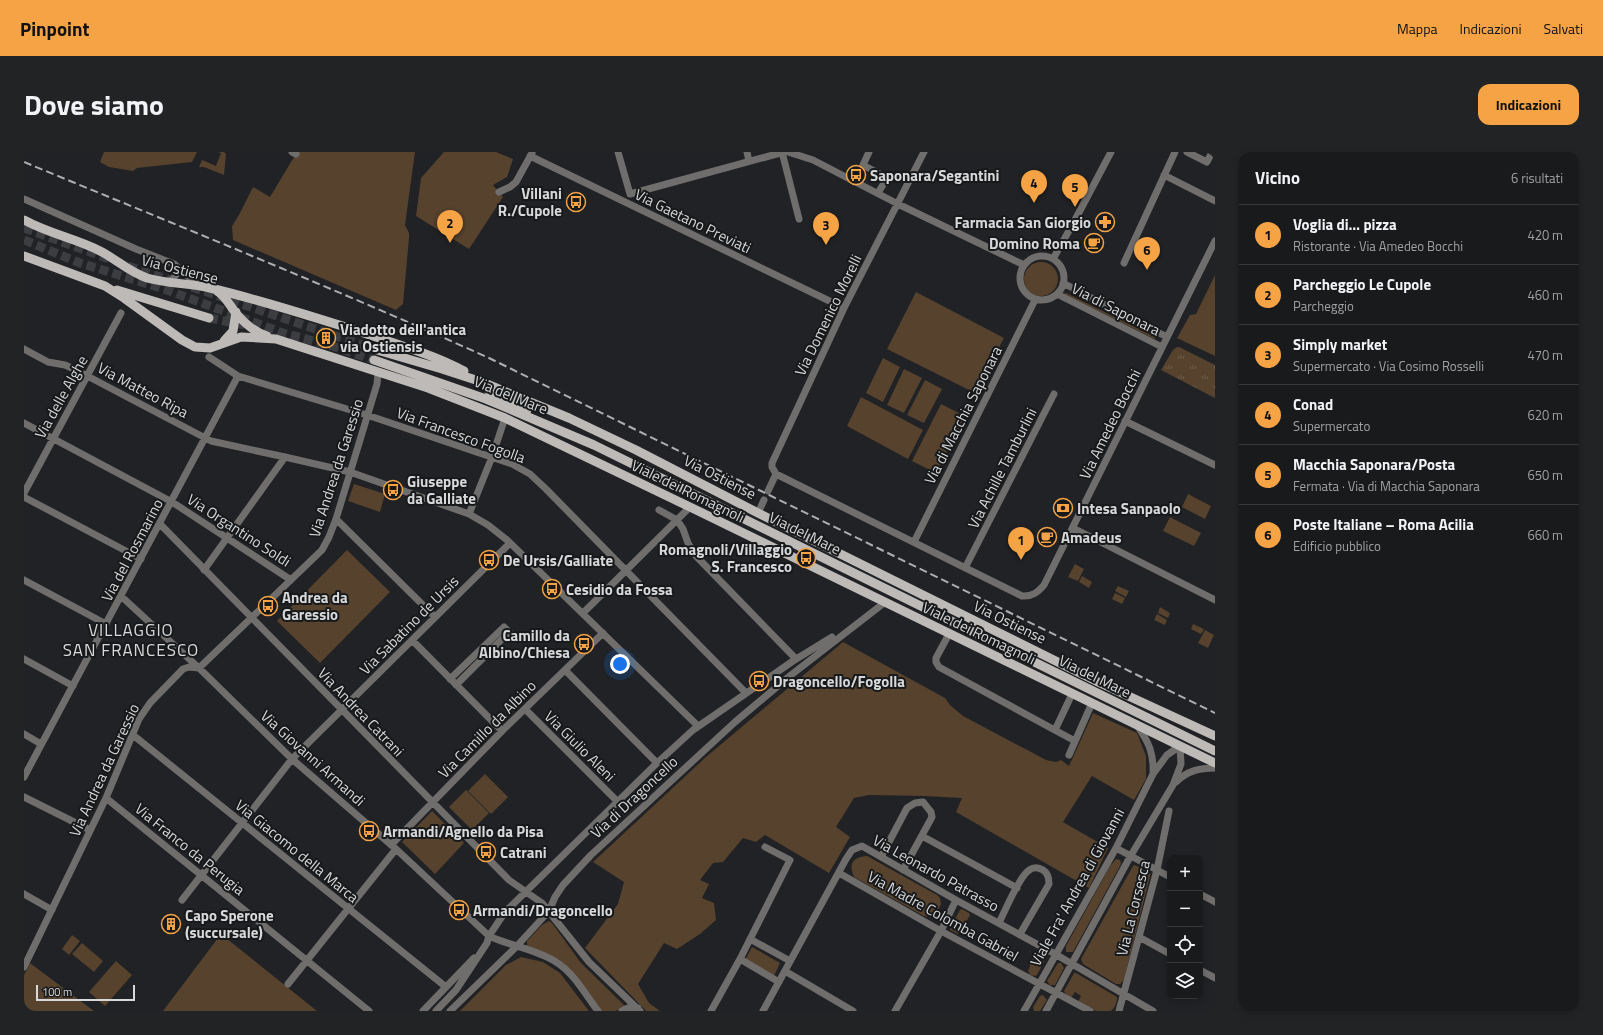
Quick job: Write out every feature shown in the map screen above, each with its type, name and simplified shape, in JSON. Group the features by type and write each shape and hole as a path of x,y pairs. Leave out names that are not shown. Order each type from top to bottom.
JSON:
{"main road":[{"name":"Via Ostiense","path":"24,220 52,233 75,240 97,250 141,276 169,283 198,285 214,289 223,296 253,330 276,340"},
{"name":"Viale dei Romagnoli","path":"24,256 105,286 191,345 204,348 241,337 276,340 438,392 505,418 1215,763"},
{"path":"105,286 209,318"},
{"path":"214,289 256,299 400,345 451,364 482,382"},
{"path":"220,344 228,338 233,331 236,312"},
{"name":"Via Ostiense","path":"377,350 442,368 482,382 566,417 636,450 758,513 1098,682 1215,736"},
{"name":"Via del Mare","path":"374,360 486,399 594,445 1215,751"},
{"path":"419,362 495,394 594,445"}],"street":[{"path":"618,152 630,194 626,203"},
{"path":"747,152 749,161"},
{"path":"630,194 783,152 799,219"},
{"path":"788,152 813,160 898,204 1024,264"},
{"path":"869,152 862,165 887,178 878,193"},
{"name":"Via Domenico Morelli","path":"768,491 776,474 772,469 772,463 844,308 924,152"},
{"path":"1053,259 1111,152"},
{"path":"1124,263 1175,152"},
{"path":"1187,152 1207,162 1212,152"},
{"path":"499,192 510,187 516,182 531,154"},
{"name":"Via Gaetano Previati","path":"531,154 626,203 844,308"},
{"path":"1164,175 1215,201"},
{"path":"24,199 136,249 174,264 198,285"},
{"name":"Via Amedeo Bocchi","path":"776,474 1020,595 1031,596 1044,585 1215,242"},
{"path":"1041,256 1053,259 1062,270 1063,283 1057,294 1047,300 1035,300 1024,292 1020,285 1020,271 1024,264 1029,260 1041,256"},
{"path":"169,283 176,275 174,264"},
{"name":"Via di Saponara","path":"1063,283 1167,337"},
{"name":"Via di Saponara","path":"1057,294 1162,347"},
{"name":"Via di Macchia Saponara","path":"914,542 1035,300"},
{"name":"Via delle Alghe","path":"24,494 121,313"},
{"name":"Via Matteo Ripa","path":"24,349 48,362 67,366 88,376 211,441 350,472 468,514 488,525 510,543 698,726"},
{"name":"Via Francesco Fogolla","path":"209,357 238,376 367,415 519,467 530,474 746,693"},
{"name":"Via Andrea da Garessio","path":"24,967 106,798 144,710 183,669 189,667 199,668 322,550 329,537 336,518 377,384 378,373"},
{"name":"Via del Rosmarino","path":"24,777 122,597 238,376"},
{"name":"Via Achille Tamburlini","path":"965,568 1054,394"},
{"path":"468,514 492,457 505,418"},
{"path":"1125,421 1215,465"},
{"name":"Via Organtino Soldi","path":"24,423 172,502 291,580"},
{"path":"204,570 285,457"},
{"path":"24,497 141,559"},
{"path":"758,513 764,500"},
{"path":"583,613 690,507"},
{"path":"658,510 677,520 683,529 690,548 696,556 796,659"},
{"path":"336,518 435,617"},
{"name":"Via Andrea Catrani","path":"160,524 432,804 509,880 538,900 549,911 589,962 639,1010"},
{"path":"1073,528 1215,600"},
{"name":"Via Sabatino de Ursis","path":"182,900 243,824 292,759 510,543"},
{"path":"24,580 106,624"},
{"name":"Via Giovanni Armandi","path":"122,597 199,668 292,759 394,847 489,936 505,944 542,955 561,966 570,975 598,1011"},
{"name":"Via di Dragoncello","path":"450,1011 516,947 549,911 555,897 569,878 597,850 725,731 791,674 884,603"},
{"name":"Via di Dragoncello","path":"423,1011 480,952 505,912 617,801 698,726 796,659 858,622"},
{"path":"450,679 504,627 509,632 456,685"},
{"name":"Via Camillo da Albino","path":"288,984 348,909 394,847 432,804 502,731 603,633"},
{"path":"949,634 936,658 938,666 1075,741"},
{"path":"412,640 502,731"},
{"path":"24,659 73,686"},
{"path":"565,670 657,763"},
{"path":"1055,730 1072,694"},
{"path":"1069,756 1092,703"},
{"name":"Via Giulio Aleni","path":"525,709 617,801"},
{"path":"1137,725 1147,740 1151,752 1153,774"},
{"path":"24,734 41,744"},
{"name":"Via Giacomo della Marca","path":"133,735 446,987"},
{"path":"1046,1011 1130,857 1173,785 1180,764 1180,746"},
{"name":"Viale Fra' Andrea di Giovanni","path":"1024,1011 1116,848 1153,774 1167,755 1180,746"},
{"path":"1173,785 1191,771 1204,768 1215,768"},
{"path":"24,797 90,830"},
{"name":"Via Franco da Perugia","path":"106,798 369,1011"},
{"path":"881,857 907,808 919,802 926,805 932,812 932,817 903,870"},
{"name":"Via La Corsesca","path":"1119,1011 1157,870 1169,810"},
{"path":"922,836 1017,888"},
{"name":"Via Leonardo Patrasso","path":"763,1011 852,850 862,846 956,900 1073,964 1153,1011"},
{"path":"711,1011 740,959 790,860 765,847"},
{"path":"1116,848 1130,857 1167,875"},
{"path":"999,923 1024,874 1032,869 1038,868 1043,870 1048,876 1049,884 1020,934"},
{"name":"Via Madre Colomba Gabriel","path":"839,873 941,931 1090,1011"},
{"path":"24,894 52,910"},
{"path":"1203,896 1215,902"},
{"path":"895,1011 941,931 956,900"},
{"path":"1139,937 1167,952"},
{"path":"750,939 790,961"},
{"name":"Via di Dragoncello","path":"436,1011 456,990 474,964 480,952"},
{"path":"740,959 779,982"},
{"path":"785,971 853,1011"},
{"path":"1203,972 1215,978"},
{"path":"622,1011 628,1008 639,1010"}],"green space":[{"path":"104,152 197,152 192,162 137,168 133,171 109,167 100,162"},
{"path":"218,152 224,152 226,154 224,175 204,167 199,167 202,160 216,166 221,153"},
{"path":"297,152 415,152 405,225 409,233 409,238 403,304 396,310 233,240 232,226 253,187 270,197"},
{"path":"444,152 496,152 513,159 507,177 493,185 503,197 469,249 416,216 421,178"},
{"path":"1038,262 1044,262 1048,263 1055,269 1058,279 1057,286 1051,293 1044,296 1038,296 1034,295 1027,289 1024,282 1024,276 1025,272 1031,265"},
{"path":"1215,275 1215,356 1177,338 1190,315 1196,314"},
{"path":"916,292 1004,338 975,393 887,349"},
{"path":"1065,293 1155,337 1155,339 1064,294"},
{"path":"1177,347 1215,365 1215,398 1161,370 1173,350"},
{"path":"883,358 900,367 883,402 866,393"},
{"path":"904,369 922,378 904,413 887,405"},
{"path":"925,380 942,389 924,423 907,415"},
{"path":"861,397 923,430 908,459 847,426"},
{"path":"941,404 965,416 936,473 912,461"},
{"path":"354,484 385,494 380,512 348,501"},
{"path":"1188,494 1211,506 1205,519 1182,507"},
{"path":"1170,517 1201,533 1194,546 1163,531"},
{"path":"347,550 390,592 320,663 277,621"},
{"path":"1075,564 1084,569 1078,581 1068,577"},
{"path":"1082,576 1092,582 1089,588 1079,582"},
{"path":"1118,586 1129,591 1126,597 1115,591"},
{"path":"1115,593 1125,598 1122,604 1112,599"},
{"path":"1160,607 1170,613 1168,618 1158,613"},
{"path":"1157,614 1167,620 1165,625 1154,620"},
{"path":"1193,624 1204,629 1201,634 1191,629"},
{"path":"1205,630 1214,635 1208,648 1198,643"},
{"path":"843,642 945,698 950,705 963,716 1046,760 1056,762 1061,760 1069,766 1093,713 1137,733 1146,756 1146,779 1134,800 1092,776 1063,822 1108,848 1089,888 956,812 962,798 869,795 854,798 836,827 850,837 829,873 765,835 756,842 743,838 723,862 713,863 700,880 709,884 702,898 714,903 716,920 700,934 677,949 664,943 638,984 649,1003 660,1011 646,1011 585,948 618,904 624,882 593,862 706,757"},
{"path":"485,774 508,797 491,814 468,791"},
{"path":"466,790 489,813 472,830 449,807"},
{"path":"432,811 464,843 435,874 402,842"},
{"path":"867,856 937,895 940,898 941,904 936,914 929,917 924,916 854,877 852,872 853,862 855,859"},
{"path":"1116,859 1120,860 1120,866 1073,952 1066,952 1066,946 1110,866"},
{"path":"1135,865 1150,873 1150,876 1124,980 1120,984 1116,984 1083,964 1081,959 1133,866"},
{"path":"962,909 970,915 958,934 950,930 950,928"},
{"path":"549,921 581,963 626,1007 615,1011 599,1011 573,976 527,947 527,941 542,925"},
{"path":"221,934 317,1011 163,1011"},
{"path":"72,935 80,941 69,955 62,949"},
{"path":"82,943 103,961 94,972 72,954"},
{"path":"752,947 780,963 774,976 745,960"},
{"path":"1038,953 1047,956 1037,975 1030,975 1028,971 1030,966 1029,961"},
{"path":"521,957 543,962 560,973 589,1011 460,1011 506,965"},
{"path":"116,961 132,975 105,1006 89,992"},
{"path":"30,963 94,1011 24,1011 24,975"},
{"path":"1058,963 1061,963 1064,968 1055,985 1050,985 1047,981"},
{"path":"1074,973 1117,997 1114,1008 1111,1011 1096,1011 1078,1002 1081,996 1075,992 1071,998 1065,993 1064,991"},
{"path":"1043,995 1047,1000 1040,1011 1034,1011 1033,1007 1040,996"}],"tunnel":[{"path":"24,228 112,260"},
{"path":"24,240 80,263 167,290 283,333 329,345 374,360"},
{"path":"128,266 169,280"},
{"path":"192,287 377,350"},
{"path":"209,318 251,326"}],"railway":[{"path":"24,162 316,283 489,358 1215,713"}],"place":[{"name":"Saponara/Segantini","path":"856,175"},
{"name":"Villani R./Cupole","path":"576,202"},
{"name":"Conad","path":"1034,203"},
{"name":"Macchia Saponara/Posta","path":"1075,207"},
{"name":"Farmacia San Giorgio","path":"1105,222"},
{"name":"Parcheggio Le Cupole","path":"450,243"},
{"name":"Domino Roma","path":"1094,243"},
{"name":"Simply market","path":"826,245"},
{"name":"Poste Italiane – Roma Acilia","path":"1147,270"},
{"name":"Viadotto dell'antica via Ostiensis","path":"326,338"},
{"name":"Giuseppe da Galliate","path":"393,490"},
{"name":"Intesa Sanpaolo","path":"1063,508"},
{"name":"Amadeus","path":"1047,537"},
{"name":"Romagnoli/Villaggio S. Francesco","path":"806,558"},
{"name":"De Ursis/Galliate","path":"489,560"},
{"name":"Voglia di… pizza","path":"1021,560"},
{"name":"Cesidio da Fossa","path":"552,589"},
{"name":"Andrea da Garessio","path":"268,606"},
{"name":"Camillo da Albino/Chiesa","path":"584,644"},
{"name":"Dragoncello/Fogolla","path":"759,681"},
{"name":"Armandi/Agnello da Pisa","path":"369,831"},
{"name":"Catrani","path":"486,852"},
{"name":"Armandi/Dragoncello","path":"459,910"},
{"name":"Capo Sperone (succursale)","path":"171,924"}],"district":[{"name":"VILLAGGIO SAN FRANCESCO","path":"131,640"}]}
